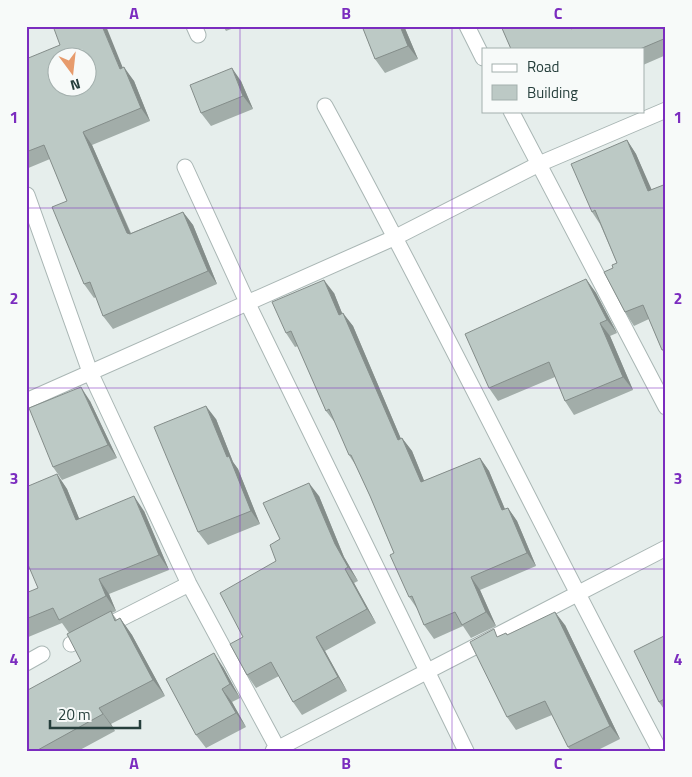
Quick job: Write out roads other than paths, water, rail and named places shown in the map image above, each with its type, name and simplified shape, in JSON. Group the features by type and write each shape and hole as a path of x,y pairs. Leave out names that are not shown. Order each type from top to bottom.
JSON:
{"street":[{"path":"467,26 482,56"},
{"path":"325,106 396,237 576,594 660,751"},
{"path":"26,401 396,237 539,164 666,110"},
{"path":"512,112 666,407"},
{"path":"185,168 247,302 466,751"},
{"path":"27,195 90,372 189,584 277,750 666,548"},
{"path":"71,644 189,584"},
{"path":"26,663 42,654"}]}
